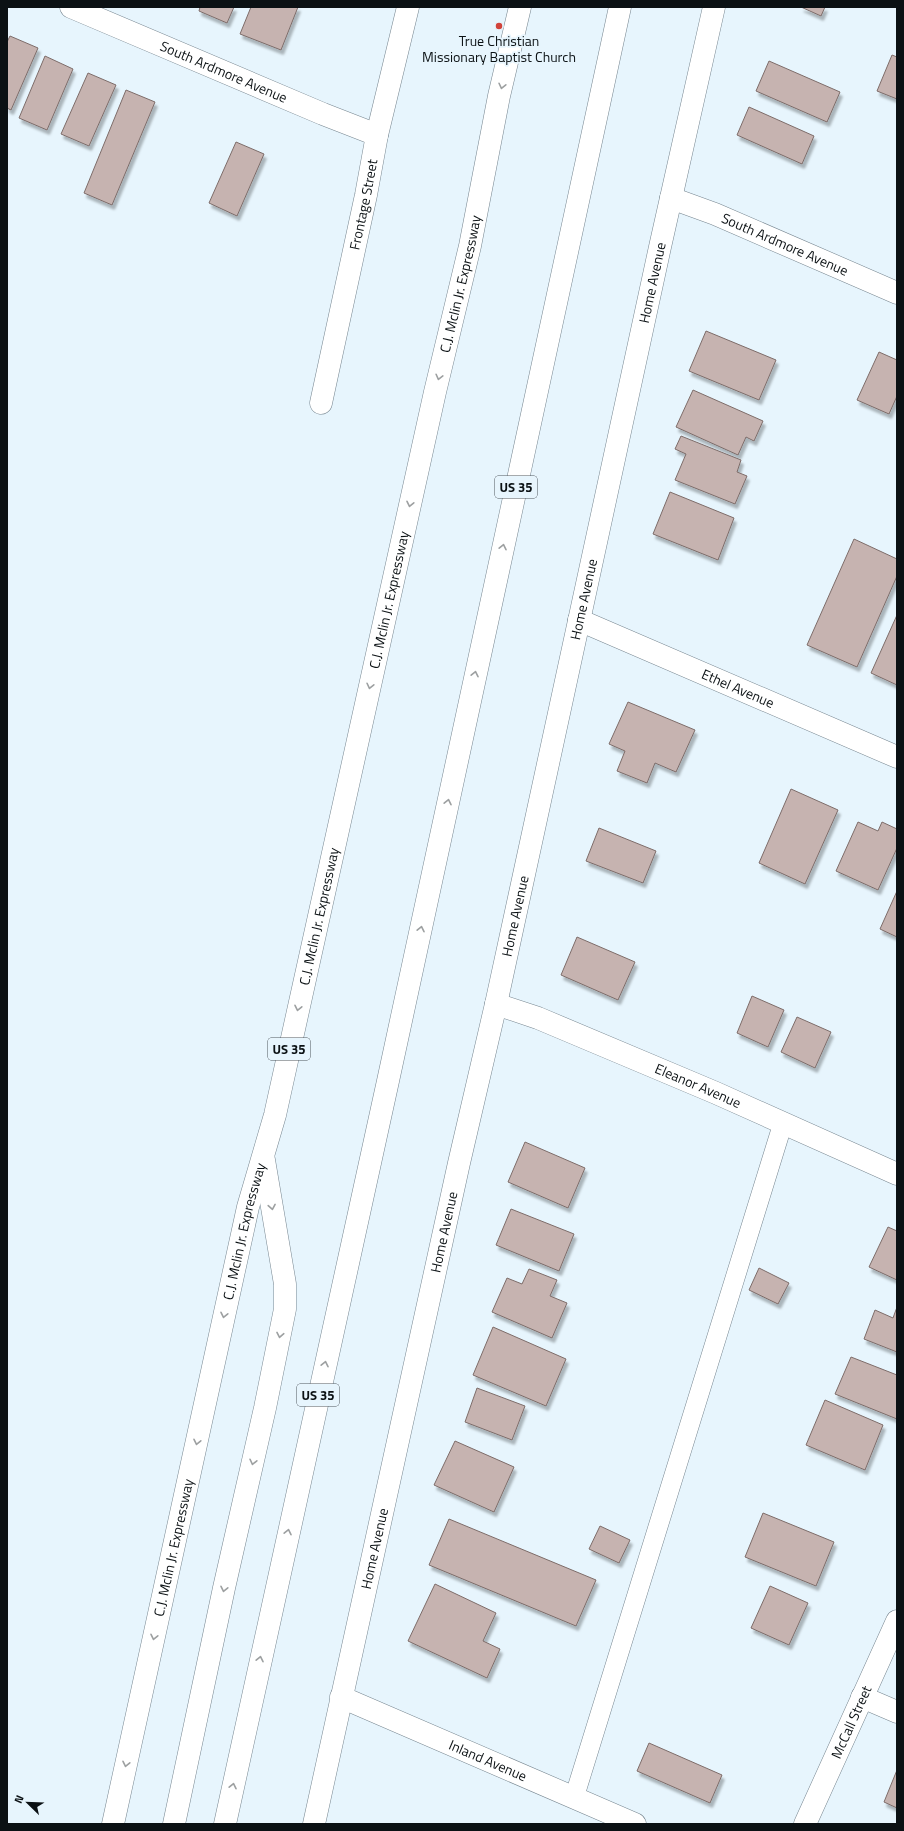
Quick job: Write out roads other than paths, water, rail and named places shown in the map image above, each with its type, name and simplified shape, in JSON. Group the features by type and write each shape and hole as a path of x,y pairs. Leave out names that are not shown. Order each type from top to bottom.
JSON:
{"main road":[{"name":"South Ardmore Avenue","path":"71,7 323,114 377,134"},
{"name":"Frontage Street","path":"320,403 365,202 377,134 408,7"},
{"name":"C.J. Mclin Jr. Expressway","path":"113,1824 248,1207 275,1115 435,392 470,246 499,96 520,7"},
{"name":"US 35","path":"225,1824 388,1081 620,7"},
{"name":"Home Avenue","path":"314,1824 459,1163 496,1004 671,198 714,7"},
{"name":"South Ardmore Avenue","path":"671,198 715,214 897,291"},
{"name":"Ethel Avenue","path":"579,620 897,757"},
{"name":"Eleanor Avenue","path":"496,1004 538,1018 784,1123 897,1174"},
{"path":"174,1824 224,1588 265,1408 285,1309 285,1284 263,1154"},
{"name":"McCall Street","path":"805,1824 897,1621"},
{"name":"Inland Avenue","path":"341,1697 635,1824"},
{"path":"862,1697 897,1712"}],"lane":[{"path":"574,1798 784,1123"}],"place":[{"name":"True Christian Missionary Baptist Church","path":"499,26"}]}
